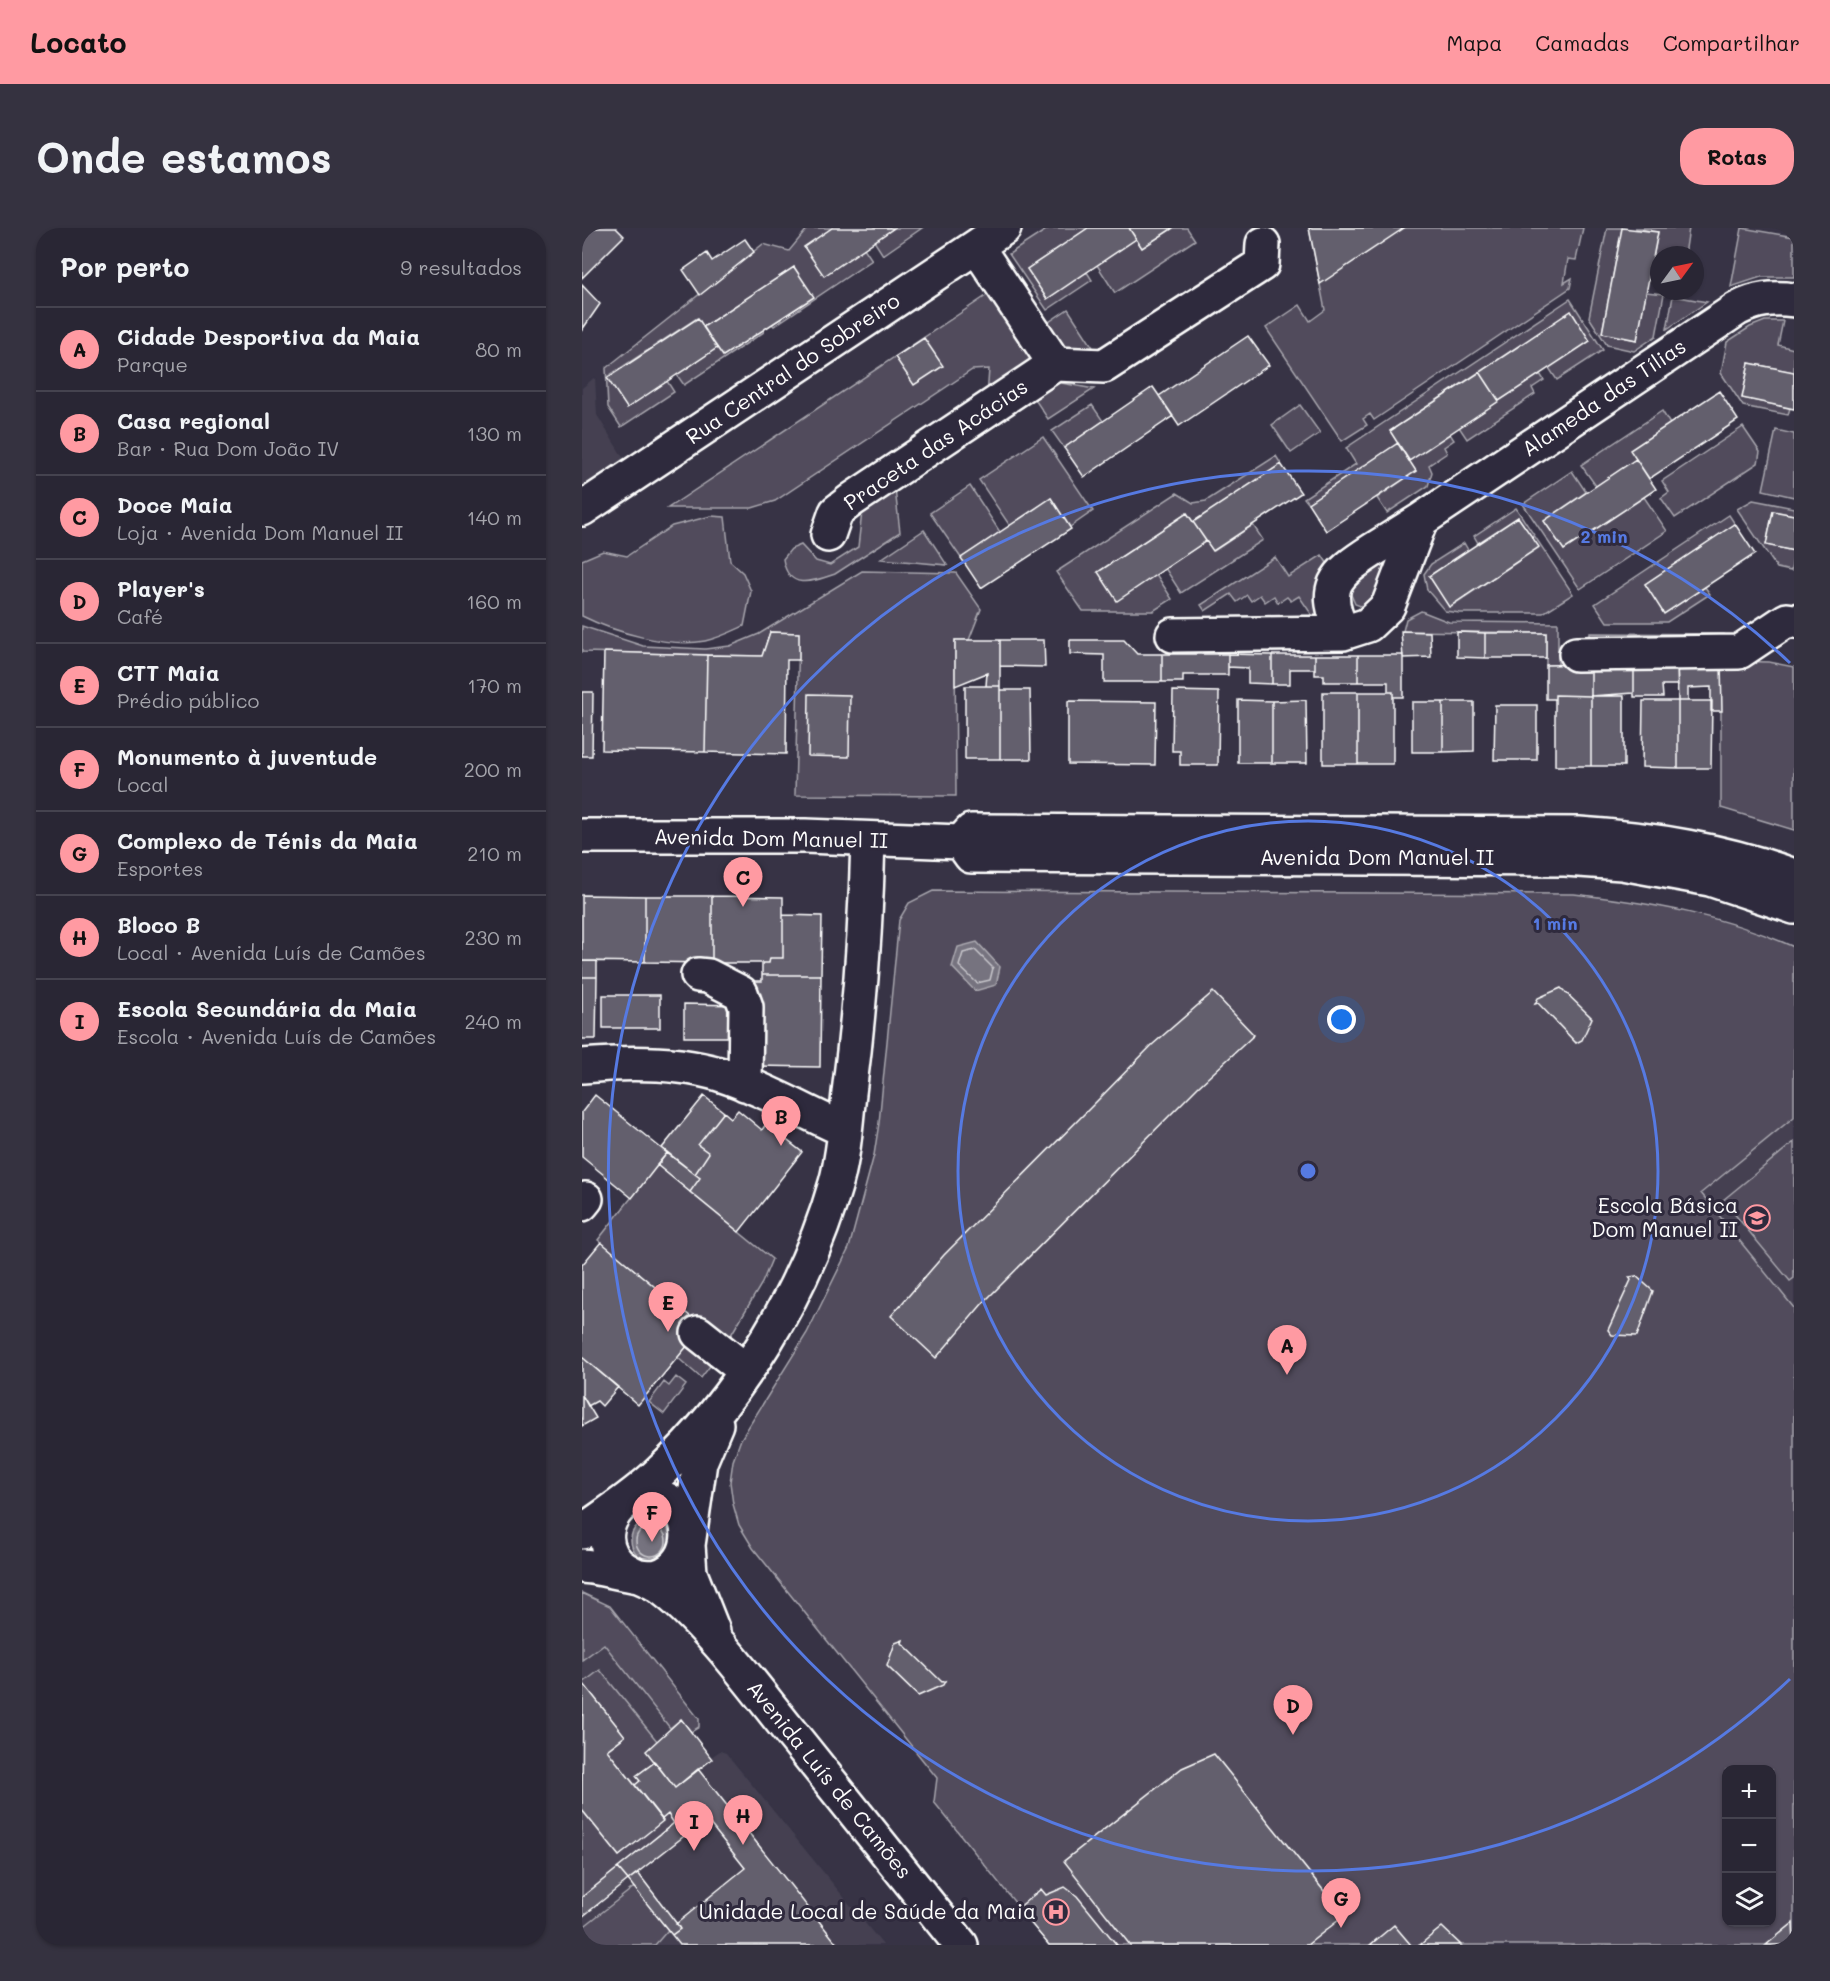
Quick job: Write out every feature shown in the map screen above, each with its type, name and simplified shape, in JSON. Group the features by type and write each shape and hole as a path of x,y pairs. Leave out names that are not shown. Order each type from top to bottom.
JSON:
{"street":[{"name":"Rua Central do Sobreiro","path":"582,509 1004,228"},
{"path":"977,246 1055,364 1104,366 1262,264 1263,244"},
{"name":"Alameda das Tílias","path":"1343,633 1334,613 1333,590 1344,568 1421,520 1737,309 1752,301 1776,297 1794,300"},
{"name":"Praceta das Acácias","path":"828,535 836,512 853,499 1055,364"},
{"path":"1173,635 1343,633 1368,625 1388,606 1421,520"},
{"path":"1576,654 1739,652 1787,620 1794,621"},
{"name":"Avenida Dom Manuel II","path":"582,836 805,836 961,842 971,831 1579,834 1640,838 1700,847 1794,876"},
{"path":"582,1532 658,1475 696,1436 737,1383 785,1306 807,1263 836,1181 845,1130 856,1045 868,839"},
{"name":"Avenida Dom Manuel II","path":"961,842 971,856 1565,859 1622,863 1710,879 1794,907"},
{"path":"698,975 708,976 741,993 746,1007 745,1084"},
{"path":"582,1066 608,1063 685,1066 745,1084 845,1130"},
{"path":"698,1333 737,1383"},
{"path":"582,1566 643,1577 667,1572 680,1561 688,1545 700,1462 737,1383"},
{"path":"631,1574 620,1566 611,1554 607,1541 607,1527 613,1514 622,1503 646,1494 670,1502 686,1521 688,1545"},
{"name":"Avenida Luís de Camões","path":"688,1545 690,1573 719,1644"},
{"name":"Avenida Luís de Camões","path":"631,1574 656,1584 719,1644 961,1945"}],"shaded area":[{"path":"808,228 832,228 805,247 864,248 872,260 774,326 772,324 813,297 794,267 703,327 697,318 607,377 627,407 667,381 674,392 621,427 608,407 606,368 763,244 789,251"},
{"path":"894,228 922,228 883,255 874,241"},
{"path":"1049,228 1088,228 1027,269 1047,299 1087,272 1092,280 1047,310 1009,254"},
{"path":"1173,228 1187,228 1195,240 1115,293 1097,265 1136,239 1142,248"},
{"path":"1309,228 1583,228 1576,260 1568,259 1564,283 1572,278 1570,288 1374,420 1370,414 1363,419 1367,425 1342,441 1266,328 1300,305 1310,321 1325,310"},
{"path":"1607,228 1622,228 1602,333 1637,340 1646,292 1650,292 1650,300 1663,300 1656,336 1634,351 1607,345 1589,317"},
{"path":"1635,228 1689,228 1686,246 1655,246 1658,232"},
{"path":"1742,228 1794,237 1794,277 1761,277 1731,287"},
{"path":"992,292 1031,356 1029,362 987,397 989,369 972,370 775,501 752,508 668,508"},
{"path":"1570,299 1603,350 1557,380 1549,368 1570,312 1390,431 1398,443 1308,503 1304,498 1356,464 1346,448"},
{"path":"1672,300 1707,302 1667,329"},
{"path":"1068,309 1098,355 1063,350 1046,324"},
{"path":"1765,321 1783,321 1778,345 1794,349 1794,372 1749,363 1742,398 1790,408 1788,415 1743,406 1721,373 1727,342 1750,327"},
{"path":"763,330 764,332 684,385 677,375 717,348 723,356"},
{"path":"1540,374 1544,380 1532,388 1535,394 1467,439 1459,427"},
{"path":"595,377 597,415 632,472 582,506 582,388"},
{"path":"1056,382 1094,389 1048,419 1034,398"},
{"path":"1092,405 1103,421 1064,448 1052,431"},
{"path":"1300,405 1320,433 1291,453 1272,425"},
{"path":"1662,411 1670,424 1631,450 1636,459 1596,486 1581,465"},
{"path":"1743,427 1760,452 1758,463 1675,518 1661,498 1669,492 1662,481"},
{"path":"1776,430 1794,434 1794,497 1763,490"},
{"path":"1450,434 1454,440 1444,447 1447,453 1429,465 1432,472 1428,486 1387,513 1377,498 1416,471 1409,461"},
{"path":"1043,437 1093,511 1070,527 1051,498 1010,526 979,480"},
{"path":"1276,456 1281,464 1193,522 1187,513 1098,572 1156,574 1172,599 1153,611 1083,611 1056,572 1177,493 1193,503 1206,501"},
{"path":"1572,471 1586,492 1544,521 1564,550 1644,497 1667,531 1580,589 1523,504"},
{"path":"970,486 1000,532 961,558 930,513"},
{"path":"895,489 900,532 835,574 818,580 802,582 790,576 783,559 791,549 801,545 816,561 830,565 858,547 862,512"},
{"path":"1753,500 1794,508 1794,515 1773,511 1766,545 1794,551 1791,571 1777,568 1737,509"},
{"path":"1516,508 1573,594 1543,613 1445,611 1427,590 1424,574 1431,564 1464,543 1468,550 1429,576 1450,607 1538,548 1518,517 1478,543 1474,536"},
{"path":"1729,515 1735,524 1645,584 1664,613 1705,587 1710,594 1667,622 1607,622 1595,604"},
{"path":"711,516 725,517 730,561 743,573 751,591 744,626 720,637 691,643 659,640 625,633 582,616 582,560 603,551 627,556 672,526"},
{"path":"1253,525 1263,540 1181,593 1165,568 1206,541 1214,551"},
{"path":"924,530 947,565 881,559"},
{"path":"1400,547 1384,594 1366,608 1355,604 1349,590 1352,580"},
{"path":"1322,555 1331,569 1329,608 1314,618 1299,596 1291,601 1287,597 1278,603 1274,596 1265,602 1260,595 1251,601 1247,595 1237,602 1231,594 1205,611 1201,605 1275,557 1288,577"},
{"path":"862,571 956,573 981,609 969,640 955,640 956,796 795,795 799,633 770,632 762,656 582,652 582,626 643,646 705,649 730,646 759,634"},
{"path":"1421,611 1449,622 1558,623 1558,665 1546,665 1546,633 1403,631 1406,619"},
{"path":"1590,633 1724,634 1724,643 1590,643"},
{"path":"1721,661 1769,662 1794,667 1794,830 1721,808"},
{"path":"933,891 1574,894 1686,912 1740,926 1794,947 1794,1117 1701,1193 1794,1308 1794,1945 1049,1945 934,1802 937,1778 753,1548 739,1525 733,1504 730,1482 733,1461 741,1439 807,1333 849,1248 874,1155 879,1123 899,920 909,903"},
{"name":"Escola Básica Dom Manuel II","path":"1794,1117 1794,1308 1700,1193"},
{"path":"1794,1142 1794,1278 1790,1281 1723,1200"},
{"path":"657,1165 772,1259 762,1283 725,1345 598,1240"},
{"path":"693,1339 716,1358 701,1378 677,1357"},
{"path":"676,1377 686,1385 664,1414 649,1402 664,1382 669,1386"},
{"path":"582,1593 610,1606 699,1719 700,1725 691,1733 711,1757 720,1751 726,1753 883,1945 582,1945"},
{"path":"582,1593 610,1606 699,1719 699,1727 691,1732 681,1719 670,1728 604,1644 582,1660"},
{"path":"600,1670 657,1741 655,1762 636,1776 640,1781 635,1785 607,1750 625,1736 583,1683"},
{"path":"582,1810 619,1856 668,1814 674,1823 582,1897"},
{"path":"634,1887 668,1930 655,1945 582,1945 582,1928"}],"water":[{"path":"977,942 1000,967 996,985 975,991 952,967 958,947"},
{"path":"651,1520 659,1521 665,1526 670,1532 670,1548 665,1554 659,1559 651,1560 643,1559 637,1554 632,1548 631,1540 632,1532 637,1526 643,1521"}],"building":[{"path":"582,228 616,228 624,236 582,278"},
{"path":"832,228 894,228 824,276 804,247"},
{"path":"1088,228 1129,228 1136,239 1047,299 1027,269"},
{"path":"1129,228 1173,228 1142,248"},
{"path":"1309,228 1404,228 1320,284"},
{"path":"1622,228 1658,232 1655,246 1650,246 1650,273 1637,340 1602,333"},
{"path":"745,239 754,252 700,295 683,270 707,253 712,261"},
{"path":"794,267 814,297 723,356 703,327"},
{"path":"582,285 600,304 582,330"},
{"path":"1571,311 1590,341 1499,401 1480,372"},
{"path":"698,318 717,348 627,408 607,378"},
{"path":"1248,336 1269,365 1179,426 1159,396"},
{"path":"924,338 943,366 914,385 895,357"},
{"path":"1749,363 1794,372 1794,409 1742,398"},
{"path":"1480,372 1499,401 1409,461 1390,431"},
{"path":"1153,387 1173,416 1084,477 1064,448"},
{"path":"1719,391 1738,420 1649,479 1630,450"},
{"path":"1398,443 1416,471 1326,531 1308,503"},
{"path":"1636,459 1656,489 1564,550 1544,521"},
{"path":"1281,464 1301,493 1213,551 1193,522"},
{"path":"1051,498 1071,529 981,588 961,558"},
{"path":"1773,511 1794,515 1794,551 1766,545"},
{"path":"1187,513 1206,541 1117,601 1098,572"},
{"path":"1518,517 1539,547 1449,607 1429,576"},
{"path":"1735,524 1755,554 1664,614 1645,584"},
{"path":"1401,631 1430,632 1431,657 1403,658"},
{"path":"770,632 799,633 799,660 787,660 786,754 705,752 707,655 762,656"},
{"path":"1457,632 1485,633 1485,658 1457,657"},
{"path":"1485,633 1546,633 1546,658 1485,658"},
{"path":"955,640 1000,640 1000,686 986,686 987,673 955,686"},
{"path":"1000,640 1044,640 1045,667 1000,666"},
{"path":"1070,640 1124,640 1137,654 1162,654 1162,682 1104,682 1104,655 1070,654"},
{"path":"604,652 707,655 705,752 602,750"},
{"path":"1162,654 1228,654 1228,675 1183,675 1183,682 1162,682"},
{"path":"1228,654 1272,655 1272,684 1248,683 1248,668 1228,667"},
{"path":"1272,655 1315,655 1315,669 1290,669 1290,684 1272,684"},
{"path":"1315,655 1358,655 1358,682 1324,682 1324,675 1315,675"},
{"path":"1358,655 1403,655 1403,697 1393,697 1393,692 1388,692 1388,682 1358,682"},
{"path":"1591,664 1634,664 1634,693 1591,696"},
{"path":"1591,664 1591,696 1555,695 1555,699 1546,699 1546,665"},
{"path":"1634,664 1677,665 1678,685 1662,685 1663,697 1634,697"},
{"path":"1721,664 1722,711 1711,711 1711,687 1688,688 1688,701 1678,701 1677,665"},
{"path":"965,686 1000,686 1000,759 965,759"},
{"path":"1000,690 1030,690 1031,759 1000,759"},
{"path":"1173,691 1219,692 1218,765 1180,765 1180,751 1172,751"},
{"path":"582,692 593,692 592,756 582,756"},
{"path":"1323,692 1358,692 1358,764 1323,764"},
{"path":"1358,692 1393,692 1393,764 1358,764"},
{"path":"809,694 850,695 849,757 808,756"},
{"path":"1555,695 1591,696 1591,766 1555,766"},
{"path":"1591,696 1624,696 1624,766 1591,766"},
{"path":"1238,700 1272,701 1272,763 1238,763"},
{"path":"1306,700 1307,763 1272,763 1272,701"},
{"path":"1068,701 1156,702 1155,765 1068,764"},
{"path":"1643,701 1678,701 1678,768 1642,767"},
{"path":"1678,701 1712,701 1711,768 1678,768"},
{"path":"1412,702 1443,702 1443,752 1412,752"},
{"path":"1443,702 1474,702 1474,751 1443,752"},
{"path":"1495,705 1537,705 1537,760 1494,760"},
{"path":"582,895 645,896 645,962 582,961"},
{"path":"645,896 712,896 712,963 645,962"},
{"path":"712,896 783,897 783,958 770,958 769,963 712,963"},
{"path":"783,915 822,916 821,975 762,975 762,963 769,963 770,958 783,958"},
{"path":"582,961 597,961 597,977 582,977"},
{"path":"762,975 821,975 820,1067 754,1066 755,981 762,981"},
{"path":"582,977 597,977 596,1039 582,1039"},
{"path":"1561,988 1592,1018 1582,1040 1576,1043 1538,1003 1535,1004 1538,998"},
{"path":"1213,992 1254,1035 1198,1087 983,1303 936,1358 891,1316 944,1255 1152,1045"},
{"path":"603,995 660,995 660,1028 603,1028"},
{"path":"684,1004 740,1005 741,1037 684,1037"},
{"path":"595,1095 667,1153 632,1198 582,1157 582,1112"},
{"path":"704,1096 724,1112 698,1145 709,1153 695,1174 662,1148"},
{"path":"738,1110 762,1130 766,1124 802,1152 739,1232 690,1192 700,1178 695,1174 709,1153 698,1145 724,1112 731,1118"},
{"path":"667,1153 700,1178 690,1192 657,1165"},
{"path":"601,1242 703,1327 638,1405 582,1357 582,1265"},
{"path":"1636,1276 1653,1291 1637,1336 1612,1335 1608,1330 1631,1280 1629,1277"},
{"path":"582,1357 618,1387 602,1406 597,1401 588,1406 582,1395"},
{"path":"582,1395 596,1418 582,1426"},
{"path":"903,1640 902,1643 942,1682 945,1681 943,1685 918,1696 887,1666 895,1643"},
{"path":"583,1683 625,1736 607,1750 663,1821 619,1856 582,1810"},
{"path":"681,1719 712,1759 675,1788 646,1751"},
{"path":"1214,1754 1344,1916 1307,1945 1130,1945 1064,1861 1182,1768"},
{"path":"655,1762 675,1788 698,1769 838,1945 680,1945 672,1935 680,1929 676,1924 745,1868 706,1819 628,1880 618,1868 674,1823 668,1814 662,1819 635,1785 640,1781 636,1776"},
{"path":"618,1868 628,1880 582,1917 582,1897"},
{"path":"638,1873 680,1929 672,1935 628,1880"},
{"name":"Unidade Local de Saúde da Maia","path":"1065,1887 1077,1896 1117,1945 1049,1945 1018,1908 1041,1889 1046,1895"},
{"path":"1793,1923 1794,1945 1766,1945"},
{"path":"1394,1925 1411,1945 1370,1945"},
{"path":"1442,1927 1461,1945 1420,1945 1427,1939"}],"place":[{"name":"Doce Maia","path":"743,907"},
{"name":"Casa regional","path":"781,1146"},
{"name":"Escola Básica Dom Manuel II","path":"1757,1218"},
{"name":"CTT Maia","path":"668,1332"},
{"name":"Cidade Desportiva da Maia","path":"1287,1375"},
{"name":"Monumento à juventude","path":"652,1542"},
{"name":"Player's","path":"1293,1735"},
{"name":"Bloco B","path":"743,1845"},
{"name":"Escola Secundária da Maia","path":"694,1851"},
{"name":"Unidade Local de Saúde da Maia","path":"1056,1912"},
{"name":"Complexo de Ténis da Maia","path":"1341,1928"}]}
